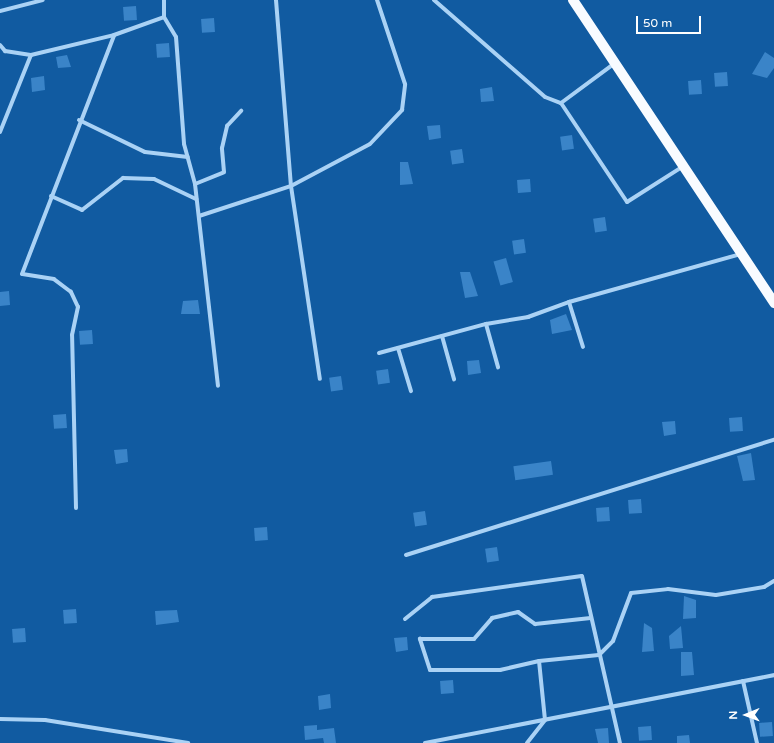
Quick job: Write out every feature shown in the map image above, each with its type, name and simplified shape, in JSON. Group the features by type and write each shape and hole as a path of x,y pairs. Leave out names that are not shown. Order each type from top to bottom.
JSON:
{"main road":[{"path":"573,0 682,167 774,303"}],"street":[{"path":"0,11 43,0"},
{"path":"164,0 164,17 176,37 188,157 196,199 218,386"},
{"path":"276,0 291,186 320,379"},
{"path":"198,216 291,186 370,144 402,110 405,84 377,0"},
{"path":"434,0 545,97 561,103 627,202 682,167"},
{"path":"0,45 4,51 31,54 114,35 164,17"},
{"path":"76,508 72,335 78,307 71,292 54,279 22,274 114,35"},
{"path":"0,132 31,54"},
{"path":"561,103 615,63"},
{"path":"194,184 224,172 222,148 227,126 242,110"},
{"path":"80,120 145,152 188,157"},
{"path":"51,196 82,210 123,178 154,179 196,199"},
{"path":"379,353 486,324 528,318 570,302 741,254"},
{"path":"570,302 583,347"},
{"path":"486,324 498,367"},
{"path":"442,336 454,379"},
{"path":"398,348 411,391"},
{"path":"406,555 774,440"},
{"path":"405,619 432,597 582,576 610,707 620,743"},
{"path":"591,618 535,624 518,612 492,618 474,639 420,639 430,670 500,670 539,661 599,655 613,641 631,592 668,589 716,595 764,587 774,581"},
{"path":"527,743 545,720 539,661"},
{"path":"425,743 774,675"},
{"path":"743,681 757,743"},
{"path":"0,719 45,720 188,743"}],"building":[{"path":"136,6 137,20 124,21 123,7"},
{"path":"214,18 215,32 202,33 201,19"},
{"path":"169,43 170,57 157,58 156,44"},
{"path":"765,52 774,58 774,68 767,78 752,74"},
{"path":"67,55 71,67 58,68 56,57"},
{"path":"727,72 728,86 715,87 714,73"},
{"path":"44,76 45,90 32,92 31,78"},
{"path":"701,80 702,94 689,95 688,81"},
{"path":"492,87 494,101 481,102 480,89"},
{"path":"440,125 441,138 429,140 427,126"},
{"path":"572,135 574,149 562,151 560,137"},
{"path":"462,149 464,163 452,165 450,151"},
{"path":"400,162 408,162 413,184 400,185"},
{"path":"530,179 531,192 518,193 517,180"},
{"path":"605,217 607,231 595,233 593,219"},
{"path":"524,239 526,253 514,255 512,241"},
{"path":"506,258 513,282 500,286 494,262"},
{"path":"460,272 470,272 478,296 465,298"},
{"path":"9,291 10,305 0,306 0,292"},
{"path":"198,300 200,314 181,314 183,301"},
{"path":"566,314 572,330 552,334 550,320"},
{"path":"92,330 93,344 80,345 79,331"},
{"path":"479,360 481,373 468,375 467,361"},
{"path":"388,369 390,383 378,385 376,371"},
{"path":"341,376 343,390 331,392 329,378"},
{"path":"66,414 67,428 54,429 53,415"},
{"path":"742,417 743,431 730,432 729,418"},
{"path":"675,421 676,434 664,436 662,422"},
{"path":"127,449 128,462 116,464 114,450"},
{"path":"751,453 755,480 743,481 737,456"},
{"path":"551,461 553,475 515,480 513,466"},
{"path":"641,499 642,513 629,514 628,500"},
{"path":"609,507 610,521 597,522 596,508"},
{"path":"425,511 427,525 415,527 413,513"},
{"path":"267,527 268,540 255,541 254,528"},
{"path":"497,547 499,561 487,563 485,549"},
{"path":"684,596 696,600 696,618 683,619"},
{"path":"76,609 77,623 64,624 63,610"},
{"path":"177,610 179,622 156,625 155,611"},
{"path":"644,623 652,628 654,651 642,652"},
{"path":"681,626 683,648 670,649 669,636"},
{"path":"25,628 26,642 13,643 12,629"},
{"path":"407,637 408,650 396,652 394,638"},
{"path":"681,652 692,652 694,675 681,676"},
{"path":"453,680 454,693 441,694 440,681"},
{"path":"330,694 331,708 319,710 318,696"},
{"path":"772,722 773,736 760,737 759,723"},
{"path":"317,725 317,730 334,728 336,743 324,743 323,738 305,740 304,726"},
{"path":"651,726 652,740 639,741 638,727"},
{"path":"608,728 609,743 598,743 595,729"},
{"path":"689,735 690,743 677,743 677,736"}]}
